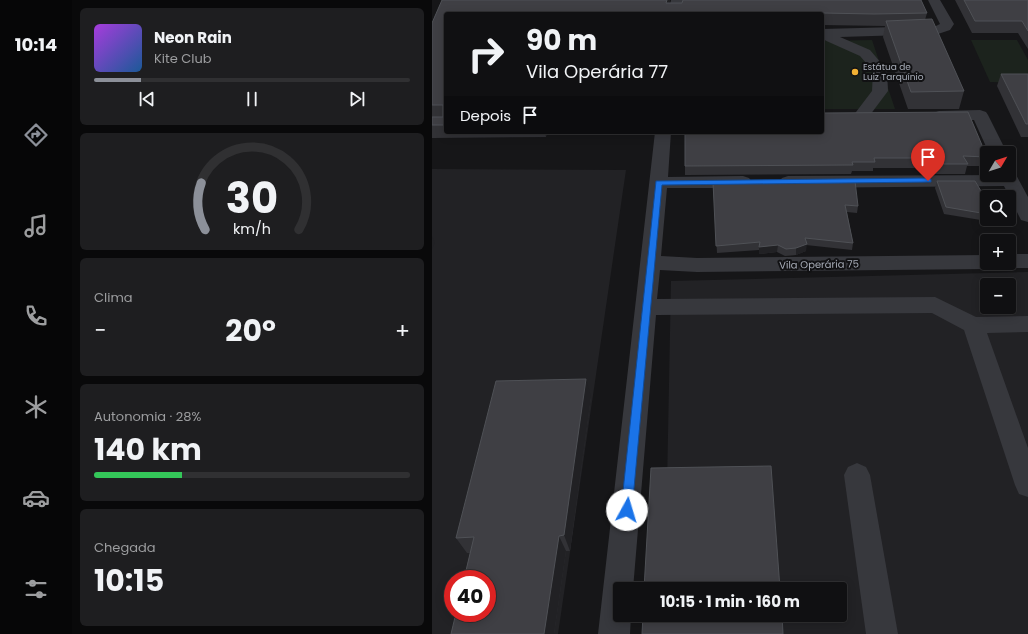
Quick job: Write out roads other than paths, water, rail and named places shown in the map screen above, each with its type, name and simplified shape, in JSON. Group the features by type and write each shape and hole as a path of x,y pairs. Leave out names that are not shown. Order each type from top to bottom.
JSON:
{"street":[{"path":"675,12 677,0"},
{"path":"824,33 933,31 942,29 947,24 934,0"},
{"path":"824,34 865,53 880,70 880,91 861,116"},
{"path":"924,116 980,116 995,146"},
{"path":"614,634 663,134"},
{"path":"658,183 980,178"},
{"path":"1011,182 1028,216"},
{"path":"1016,262 1028,261"},
{"name":"Vila Operária 75","path":"651,263 697,265 980,262"},
{"path":"647,307 935,305 973,325 1028,324"},
{"path":"973,325 1028,486"},
{"path":"857,475 882,634"}],"place":[{"name":"Estátua de Luiz Tarquínio","path":"855,72"}]}
